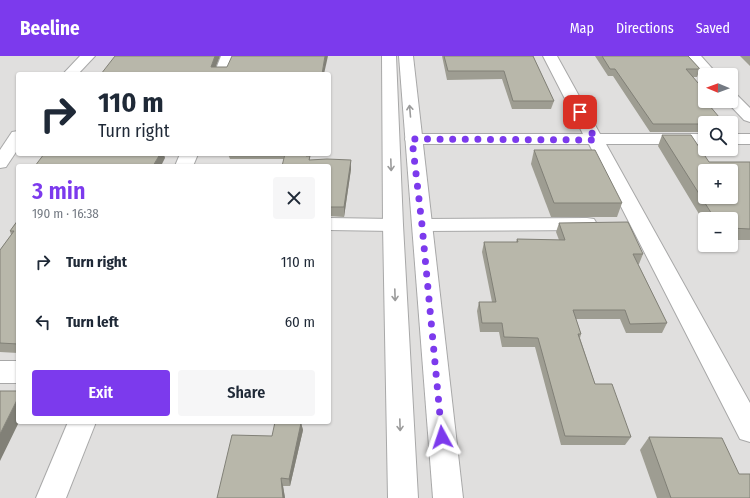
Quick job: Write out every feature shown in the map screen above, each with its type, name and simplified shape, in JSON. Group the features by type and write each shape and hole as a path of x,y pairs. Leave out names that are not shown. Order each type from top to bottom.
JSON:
{"street":[{"path":"72,72 88,56"},
{"path":"222,72 228,56"},
{"path":"389,56 392,225 403,498"},
{"path":"406,56 412,139 422,225 448,498"},
{"path":"550,56 750,430"},
{"path":"694,56 705,68"},
{"path":"738,104 750,117"},
{"path":"412,139 698,139"},
{"path":"738,139 750,139"},
{"path":"0,163 12,141"},
{"path":"331,224 392,225"},
{"path":"422,225 640,224"},
{"path":"0,372 16,372"},
{"path":"51,498 81,424"}],"shaded area":[{"path":"0,56 750,56 750,498 0,498"}],"building":[{"path":"115,56 215,56 211,67 227,67 232,56 325,56 322,72 103,72"},
{"path":"444,56 533,56 554,101 513,101 504,71 448,71"},
{"path":"602,56 688,56 699,68 686,69 698,83 698,108 712,108 718,116 698,116 698,124 653,124 615,69 610,69"},
{"path":"662,135 691,135 698,146 698,156 705,156 709,162 750,162 750,229 738,228 738,212 711,212 706,204 738,204 738,164 698,164 698,192"},
{"path":"534,150 595,150 622,203 554,203"},
{"path":"42,156 159,156 154,164 36,164"},
{"path":"284,156 310,156 309,160 351,160 344,207 331,207 331,164 282,164"},
{"path":"628,222 643,254 633,254 667,323 630,324 625,310 573,310 581,334 578,334 595,384 612,384 631,437 565,436 538,338 504,337 502,323 482,323 479,302 496,302 484,242 518,242 517,239 565,240 559,223"},
{"path":"16,223 16,344 0,343 0,250 14,231 10,231"},
{"path":"0,391 16,391 16,402 0,434"},
{"path":"275,424 301,424 289,479 281,478 283,498 217,498 232,435 272,436"},
{"path":"649,437 722,438 739,474 750,474 750,498 671,498"}],"route":[{"path":"442,437 422,225 412,139 596,140 580,112"}]}
